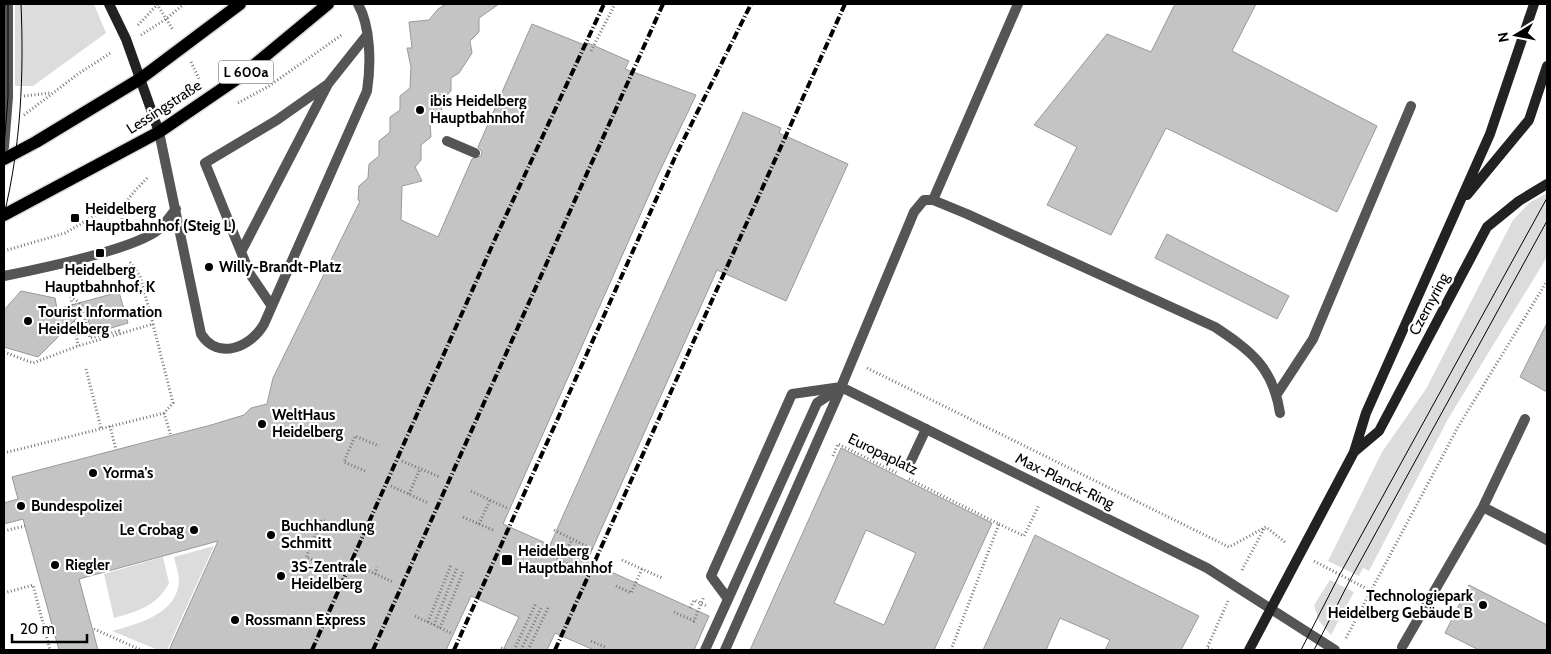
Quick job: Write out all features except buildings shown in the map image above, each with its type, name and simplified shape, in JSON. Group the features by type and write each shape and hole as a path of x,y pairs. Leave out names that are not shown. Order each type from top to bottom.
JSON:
{"main road":[{"path":"109,4 140,78 159,132"},
{"path":"5,154 53,132 140,78 240,4"},
{"name":"Lessingstraße","path":"4,214 120,155 159,132 242,76 328,4"},
{"name":"Czernyring","path":"1249,650 1354,452 1366,413 1490,134 1534,4"},
{"name":"Czernyring","path":"1460,204 1529,120 1547,66"},
{"name":"Czernyring","path":"1354,452 1379,431 1488,226 1519,201 1547,184"}],"street":[{"path":"5,154 8,4"},
{"path":"159,132 201,334 209,345 220,349 232,349 250,342 258,335 367,91 369,78 365,17 358,4"},
{"path":"934,200 1018,4"},
{"path":"241,252 328,84 366,35"},
{"path":"271,305 250,274 205,162 277,120 328,84"},
{"path":"1277,394 1313,339 1411,106"},
{"path":"447,141 475,153"},
{"path":"725,650 841,387 914,212 924,200 934,200 1215,328 1247,349 1266,370 1277,394 1280,413"},
{"path":"4,276 100,253 136,240 157,231 176,209"},
{"path":"705,650 817,403 841,387"},
{"path":"728,599 711,576 792,394 841,387"},
{"name":"Max-Planck-Ring","path":"841,387 1207,568 1335,650"},
{"path":"1402,647 1483,507 1525,419"},
{"path":"911,462 926,429"},
{"path":"1483,507 1547,540"}],"path":[{"path":"166,20 184,4"},
{"path":"591,51 614,4"},
{"path":"234,106 277,81 365,17"},
{"path":"7,125 106,56"},
{"path":"4,253 65,233 99,213 122,212 122,230"},
{"path":"4,453 164,413 174,403 140,276 130,262"},
{"path":"1344,642 1458,427 1547,282"},
{"path":"78,346 71,296 82,304 90,338 109,331 119,330 120,334"},
{"path":"4,352 33,363 78,346 153,324"},
{"path":"841,387 868,368 1229,547 1266,527 1301,554 1371,591"},
{"path":"86,369 101,428"},
{"path":"164,413 171,436"},
{"path":"110,426 116,450"},
{"path":"366,471 344,462 355,436 379,446"},
{"name":"Europaplatz","path":"830,462 838,444 999,524"},
{"path":"402,461 440,477"},
{"path":"409,494 420,469"},
{"path":"391,486 428,503"},
{"path":"951,650 999,524 1024,536 1046,488"},
{"path":"471,491 509,509"},
{"path":"479,524 490,500"},
{"path":"463,517 496,531"},
{"path":"325,565 306,557 322,520 340,527"},
{"path":"4,531 25,526"},
{"path":"554,530 594,550"},
{"path":"561,561 572,539"},
{"path":"544,554 574,567"},
{"path":"622,560 662,578"},
{"path":"356,565 393,582"},
{"path":"428,622 451,565"},
{"path":"375,574 377,567"},
{"path":"434,625 457,568"},
{"path":"616,586 631,593 642,569"},
{"path":"440,628 464,570"},
{"path":"4,593 33,585 50,650"},
{"path":"674,612 694,621 702,603 694,600 690,608"},
{"path":"514,650 536,603"},
{"path":"521,650 542,606"},
{"path":"528,650 548,608"},
{"path":"415,616 452,634"},
{"path":"94,629 141,650"},
{"path":"591,642 605,648 604,650"},
{"path":"501,648 506,650"}],"shaded area":[{"path":"15,4 94,4 106,33 33,86 15,86"},
{"path":"1547,193 1547,257 1448,419 1369,571 1363,568 1359,576 1328,561 1382,452 1426,389 1513,220 1529,203"},
{"path":"214,546 167,650 158,650 112,631 141,622 161,612 168,605 174,597 179,584 174,557"},
{"path":"163,557 169,583 164,591 146,606 114,618 104,574"},
{"path":"1330,580 1354,592 1331,635 1319,621 1314,605"}],"tram line":[{"path":"4,147 8,97 8,4"},
{"path":"4,215 18,136 22,57 21,4"},
{"path":"1301,650 1340,574 1547,198"},
{"path":"1314,650 1350,580 1547,221"}],"railway":[{"path":"312,650 496,237 604,4"},
{"path":"373,650 663,4"},
{"path":"454,650 676,155 751,4"},
{"path":"555,650 845,4"}],"place":[{"name":"ibis Heidelberg Hauptbahnhof","path":"420,110"},
{"name":"Heidelberg Hauptbahnhof (Steig L)","path":"75,218"},
{"name":"Heidelberg Hauptbahnhof, K","path":"100,253"},
{"name":"Willy-Brandt-Platz","path":"209,267"},
{"name":"Tourist Information Heidelberg","path":"28,321"},
{"name":"WeltHaus Heidelberg","path":"262,424"},
{"name":"Yorma's","path":"93,473"},
{"name":"Bundespolizei","path":"21,506"},
{"name":"Le Crobag","path":"194,530"},
{"name":"Buchhandlung Schmitt","path":"271,535"},
{"name":"Heidelberg Hauptbahnhof","path":"507,560"},
{"name":"Riegler","path":"55,565"},
{"name":"3S-Zentrale Heidelberg","path":"281,576"},
{"name":"Technologiepark Heidelberg Gebäude B","path":"1483,605"},
{"name":"Rossmann Express","path":"235,620"}]}
